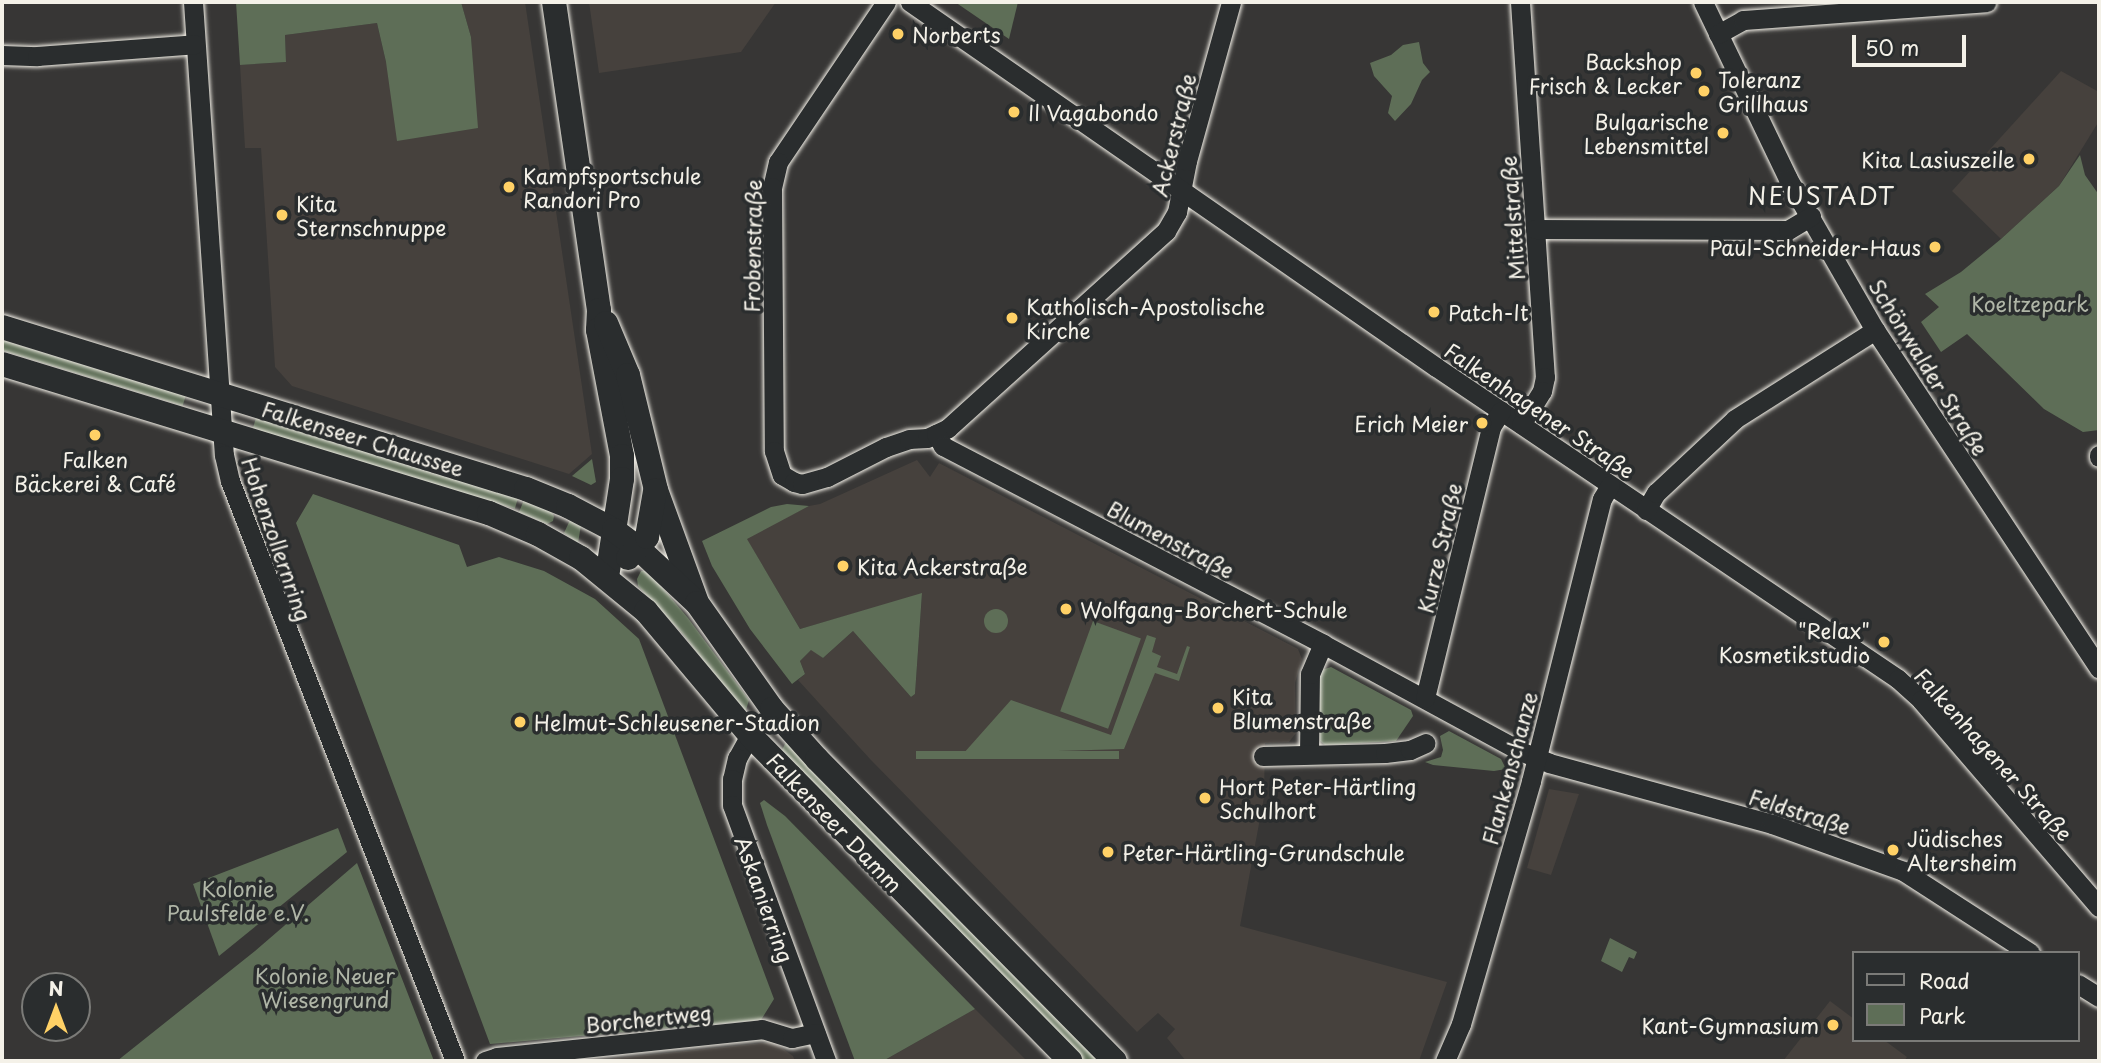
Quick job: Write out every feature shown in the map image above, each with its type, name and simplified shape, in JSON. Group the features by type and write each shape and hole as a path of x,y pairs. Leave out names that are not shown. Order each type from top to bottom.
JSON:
{"main road":[{"path":"554,2 599,310 598,330 622,456 622,479 607,577"},
{"path":"599,310 628,375 656,490 697,603"},
{"name":"Falkenseer Chaussee","path":"2,327 513,485 568,506 614,530 639,549 697,603"},
{"name":"Falkenseer Chaussee","path":"2,364 489,513 551,540 607,577"},
{"path":"607,577 639,549 650,528 656,490"},
{"path":"551,540 568,506"},
{"name":"Falkenseer Damm","path":"607,577 646,611 750,735 1070,1061"},
{"name":"Falkenseer Damm","path":"697,603 772,709 861,806 1115,1061"},
{"path":"750,735 772,709"}],"street":[{"name":"Hohenzollernring","path":"192,2 223,432 230,481 256,554 373,846 455,1061"},
{"name":"Frobenstraße","path":"787,480 776,465 774,451 772,187 778,162 886,2"},
{"name":"Falkenhagener Straße","path":"910,2 1913,692 2099,907"},
{"name":"Ackerstraße","path":"787,480 802,484 819,480 886,447 936,434 948,428 1166,231 1177,212 1231,2"},
{"name":"Mittelstraße","path":"1520,2 1545,377 1542,391 1521,424"},
{"name":"Schönwalder Straße","path":"1703,2 1788,178 1875,330 2099,670"},
{"path":"1718,34 1743,20 1986,2"},
{"path":"2,55 37,57 195,44"},
{"path":"1535,229 1788,230 1811,216"},
{"path":"1646,510 1656,493 1735,419 1875,330"},
{"name":"Kurze Straße","path":"1425,698 1491,427 1501,411"},
{"name":"Blumenstraße","path":"936,434 943,446 1537,759"},
{"name":"Flankenschanze","path":"1446,1061 1461,1024 1537,759 1602,499 1610,485"},
{"path":"1309,754 1310,674 1323,644"},
{"name":"Askanierring","path":"750,735 737,758 732,779 732,805 826,1061"},
{"path":"1263,756 1385,753 1410,750 1426,743"},
{"name":"Feldstraße","path":"1537,759 1772,824 1872,859 1912,876 2027,951"},
{"path":"2080,985 2099,997"},
{"name":"Borchertweg","path":"485,1061 496,1057 762,1029 792,1038 814,1033"}],"shaded area":[{"path":"461,2 525,2 592,454 569,474 292,386 275,367 261,148 245,148 240,65 286,62 285,35 377,23 386,62 477,128 471,37"},
{"path":"589,2 776,2 741,52 599,73"},
{"name":"Kita Lasiuszeile","path":"2061,71 2099,92 2099,121 2059,186 2001,239 1952,191"},
{"path":"917,460 930,477 939,463 1298,649 1302,659 1295,683 1296,733 1289,742 1265,743 1264,797 1240,926 1447,982 1419,1061 1186,1061 1167,1038 1175,1029 1158,1013 1137,1032 870,759 798,680 805,674 800,661 812,649 823,658 853,631 911,697 915,694 922,594 800,629 746,538 809,506 820,504"},
{"path":"1549,789 1579,794 1551,875 1527,868"},
{"name":"Kant-Gymnasium","path":"1830,1001 1853,1018 1853,1042 1887,1042 1907,1057 1904,1061 1783,1061"},
{"path":"975,1009 1027,1061 883,1061"},
{"path":"773,1042 793,1056 795,1061 588,1061"}],"green space":[{"path":"236,2 461,2 471,37 478,128 397,141 386,62 377,23 285,35 286,62 240,65"},
{"path":"955,2 1018,2 1009,39"},
{"path":"1419,42 1423,63 1430,72 1422,80 1411,104 1395,121 1388,113 1392,96 1374,76 1370,63 1391,55 1403,45"},
{"name":"Koeltzepark","path":"2080,155 2085,175 2099,195 2099,430 2083,432 2044,409 1967,334 1941,352 1921,322 1939,307 1925,294 1961,272 2001,239 2059,186"},
{"path":"2,340 186,396 183,406 2,350"},
{"path":"256,418 518,498 515,509 253,429"},
{"path":"592,459 596,482 591,485 572,476"},
{"name":"Helmut-Schleusener-Stadion","path":"313,494 459,545 467,567 499,557 544,571 595,599 639,639 774,999 761,1020 490,1044 296,523"},
{"path":"524,500 550,510 554,516 553,521 547,524 519,512"},
{"path":"787,504 809,506 747,539 800,629 922,593 915,694 911,697 853,631 823,658 811,650 800,661 805,674 792,684 750,629 712,566 702,541 771,507"},
{"path":"570,520 581,525 578,543 564,533"},
{"path":"641,571 645,571 660,585 688,618 749,700 746,710 742,711 683,634 638,586 637,579"},
{"path":"996,609 1007,616 1008,621 1001,632 996,633 985,626 984,621 991,610"},
{"path":"1093,621 1141,638 1108,729 1060,711"},
{"path":"1147,635 1156,638 1152,652 1161,656 1157,667 1177,674 1187,646 1190,647 1179,681 1155,673 1124,749 963,754 1011,700 1111,735"},
{"path":"1331,667 1411,710 1413,716 1396,741 1325,745 1320,741 1318,681 1322,670"},
{"path":"1449,731 1501,759 1506,769 1494,771 1425,762 1441,757 1443,750 1440,736"},
{"path":"786,742 1099,1061 1083,1061 829,804 780,754"},
{"path":"916,751 1119,751 1119,759 916,759"},
{"path":"764,800 785,816 975,1009 883,1061 855,1061 767,825 760,803"},
{"name":"Kolonie Paulsfelde e.V.","path":"338,828 347,852 219,956 193,884"},
{"name":"Kolonie Neuer Wiesengrund","path":"357,863 434,1061 117,1061 255,951"},
{"path":"1610,938 1637,952 1634,959 1629,957 1622,972 1601,961"}],"place":[{"name":"Norberts","path":"898,34"},
{"name":"Backshop Frisch & Lecker","path":"1696,73"},
{"name":"Toleranz Grillhaus","path":"1704,91"},
{"name":"Il Vagabondo","path":"1014,112"},
{"name":"Bulgarische Lebensmittel","path":"1723,133"},
{"name":"Kita Lasiuszeile","path":"2029,159"},
{"name":"Kampfsportschule Randori Pro","path":"509,187"},
{"name":"Kita Sternschnuppe","path":"282,215"},
{"name":"Paul-Schneider-Haus","path":"1935,247"},
{"name":"Patch-It","path":"1434,312"},
{"name":"Katholisch-Apostolische Kirche","path":"1012,318"},
{"name":"Erich Meier","path":"1482,423"},
{"name":"Falken Bäckerei & Café","path":"95,435"},
{"name":"Kita Ackerstraße","path":"843,566"},
{"name":"Wolfgang-Borchert-Schule","path":"1066,609"},
{"name":"\"Relax\" Kosmetikstudio","path":"1884,642"},
{"name":"Kita Blumenstraße","path":"1218,708"},
{"name":"Helmut-Schleusener-Stadion","path":"520,722"},
{"name":"Hort Peter-Härtling Schulhort","path":"1205,798"},
{"name":"Jüdisches Altersheim","path":"1893,850"},
{"name":"Peter-Härtling-Grundschule","path":"1108,852"},
{"name":"Kant-Gymnasium","path":"1833,1025"}],"district":[{"name":"NEUSTADT","path":"1822,196"}]}
